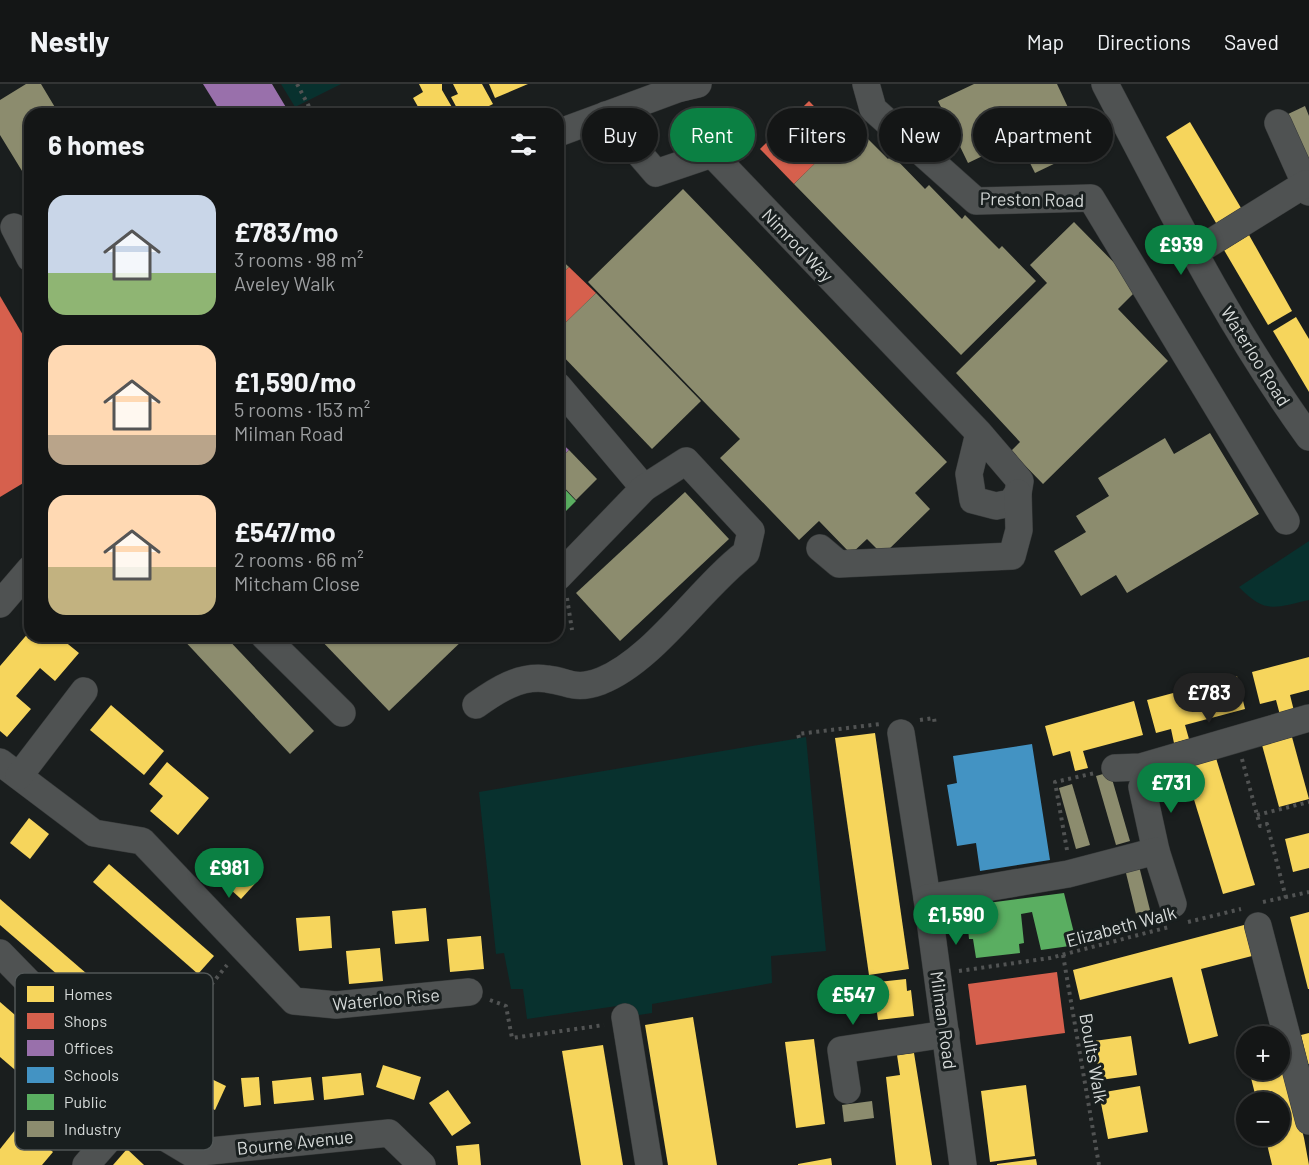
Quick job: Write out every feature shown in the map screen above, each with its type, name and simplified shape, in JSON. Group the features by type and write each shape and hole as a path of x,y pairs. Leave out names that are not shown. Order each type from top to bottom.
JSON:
{"street":[{"path":"625,108 677,89 699,84"},
{"name":"Preston Road","path":"866,84 873,109 976,201 1091,198 1286,521"},
{"name":"Waterloo Road","path":"1105,84 1194,253 1272,387 1309,436"},
{"path":"1194,253 1307,188 1278,123"},
{"path":"564,131 582,124"},
{"name":"Nimrod Way","path":"647,162 656,173 712,154 979,433 1020,481 1019,530 1012,556 839,564 820,548"},
{"path":"14,227 24,246"},
{"path":"564,393 644,488"},
{"path":"979,433 969,474 973,500 984,504 1004,505 1011,503 1018,493"},
{"path":"476,705 501,687 521,681 547,679 579,687 602,680 646,650 746,553 751,531 686,460 644,488 564,571"},
{"path":"0,604 24,576"},
{"path":"270,642 342,713"},
{"path":"10,769 84,691"},
{"path":"1115,768 1141,767 1309,718"},
{"name":"Milman Road","path":"900,725 927,898 963,1165"},
{"name":"Waterloo Rise","path":"10,769 94,833 142,842 243,946 287,1010 469,992"},
{"path":"1142,787 1156,851 1176,918"},
{"path":"927,898 1068,874 1156,851"},
{"path":"1254,912 1309,1121"},
{"path":"0,953 19,973"},
{"path":"625,1019 649,1165"},
{"path":"847,1090 841,1050 946,1034"},
{"name":"Bourne Avenue","path":"186,1150 191,1153 389,1132 422,1165"},
{"path":"86,1165 99,1150"}],"path":[{"path":"297,84 311,108"},
{"path":"564,596 567,598 572,630"},
{"path":"799,738 798,734 900,725 934,718 935,725"},
{"path":"1242,759 1260,826 1267,825 1286,898"},
{"path":"1066,780 1055,783 1068,854 1068,874"},
{"path":"1257,816 1309,802"},
{"name":"Elizabeth Walk","path":"937,975 1063,955 1176,918 1254,912 1286,898 1309,892"},
{"path":"213,983 243,946"},
{"name":"Boults Walk","path":"1063,955 1098,1165"},
{"path":"469,992 506,1006 512,1038 625,1019"}],"shaded area":[{"path":"281,84 341,84 295,107"},
{"path":"1309,541 1309,600 1271,607 1256,602 1239,587"},
{"path":"806,737 826,951 771,956 772,983 652,1004 652,1013 619,1018 617,1006 527,1019 523,989 511,989 504,953 496,954 479,792"}],"building: Homes":[{"path":"419,84 442,84 442,90 452,108 419,108 413,98 423,92"},
{"path":"453,84 482,84 493,104 485,108 457,108 451,97 458,94"},
{"path":"489,84 528,84 495,98"},
{"path":"1190,122 1244,213 1219,228 1166,137"},
{"path":"1249,235 1292,311 1268,325 1224,250"},
{"path":"1296,317 1309,339 1309,392 1273,331"},
{"path":"24,638 24,642 65,642 79,653 55,681 40,668 16,696 31,709 7,737 0,731 0,666"},
{"path":"1309,657 1309,690 1290,695 1294,711 1280,715 1276,700 1260,704 1252,672"},
{"path":"1237,676 1245,709 1185,725 1189,739 1174,743 1171,729 1156,733 1147,700"},
{"path":"1134,701 1143,735 1083,751 1088,768 1075,771 1070,751 1053,756 1045,726"},
{"path":"111,705 164,751 144,775 90,730"},
{"path":"875,733 909,969 869,975 835,738"},
{"path":"1292,737 1309,799 1279,807 1262,745"},
{"path":"1216,758 1255,885 1223,894 1184,767"},
{"path":"167,762 209,798 178,835 150,811 163,796 149,784"},
{"path":"29,818 49,834 30,859 10,843"},
{"path":"1309,833 1309,868 1293,872 1285,839"},
{"path":"237,855 261,877 241,899 217,877"},
{"path":"109,864 214,956 197,973 93,882"},
{"path":"0,899 86,973 56,973 0,925"},
{"path":"426,908 429,941 395,944 392,911"},
{"path":"1309,912 1309,989 1308,989 1290,917"},
{"path":"330,916 332,948 299,951 296,918"},
{"path":"1244,925 1252,956 1201,969 1218,1036 1189,1044 1172,977 1080,1000 1073,970"},
{"path":"481,936 484,969 450,972 447,939"},
{"path":"380,948 383,981 349,984 346,951"},
{"path":"906,979 907,991 911,990 914,1016 878,1020 874,992 879,992 878,982"},
{"path":"0,1002 15,1015 15,1070 0,1057"},
{"path":"693,1017 717,1165 668,1165 645,1025"},
{"path":"1309,1033 1309,1064 1308,1064 1301,1035"},
{"path":"1131,1036 1137,1075 1100,1080 1094,1041"},
{"path":"814,1039 825,1124 796,1128 785,1042"},
{"path":"603,1045 623,1165 581,1165 562,1051"},
{"path":"914,1053 932,1165 896,1165 886,1077 900,1075 897,1055"},
{"path":"383,1065 421,1077 414,1100 376,1087"},
{"path":"361,1073 364,1095 324,1100 322,1077"},
{"path":"259,1077 261,1105 244,1107 241,1078"},
{"path":"311,1077 314,1100 274,1104 272,1081"},
{"path":"213,1080 226,1086 215,1110 213,1109"},
{"path":"1252,1080 1289,1080 1309,1165 1272,1165 1267,1146 1290,1146 1290,1092 1254,1092"},
{"path":"1026,1085 1035,1156 990,1162 981,1091"},
{"path":"1140,1086 1148,1132 1108,1139 1099,1093"},
{"path":"448,1090 471,1123 452,1136 429,1103"},
{"path":"15,1130 15,1150 51,1150 53,1152 42,1165 0,1165 0,1149"},
{"path":"479,1144 481,1165 458,1165 456,1146"},
{"path":"128,1150 144,1165 113,1165"},
{"path":"831,1158 832,1165 798,1165 798,1164"},
{"path":"1036,1159 1037,1165 997,1165 997,1164"}],"building: Shops":[{"path":"809,101 816,108 802,108"},
{"path":"767,142 767,156 760,149"},
{"path":"773,162 816,162 794,184"},
{"path":"569,267 596,293 564,324 564,272"},
{"path":"0,296 24,337 24,483 0,497"},
{"path":"1057,972 1065,1033 976,1045 968,984"}],"building: Offices":[{"path":"203,84 272,84 286,108 218,108"},
{"path":"564,445 569,450 564,455"}],"building: Schools":[{"path":"1032,744 1050,860 980,871 976,843 957,846 947,785 957,783 953,756"}],"building: Public":[{"path":"564,488 576,501 564,513"},
{"path":"1064,893 1077,945 1041,950 1032,912 1021,914 1024,943 1019,944 1020,953 976,958 973,939 969,939 968,929 963,929 962,918 966,918 965,906"}],"building: Industry":[{"path":"26,84 41,84 55,108 24,108 24,174 0,135 0,100"},
{"path":"974,84 1057,84 1068,108 973,108 973,161 968,163 961,149 961,108 941,108 938,101"},
{"path":"1305,106 1309,116 1309,168 1286,115"},
{"path":"867,138 879,150 879,162 899,162 925,189 929,185 962,219 965,215 999,249 1002,246 1036,281 961,355 794,184 816,162 867,162"},
{"path":"1030,162 1058,162 1035,173"},
{"path":"683,189 947,462 915,493 930,509 883,555 867,539 851,554 819,521 799,540 720,458 740,439 588,282"},
{"path":"1074,222 1139,288 1118,309 1168,361 1043,484 1011,451 1020,442 956,373 1047,283 1030,265"},
{"path":"564,262 569,267 564,272"},
{"path":"596,293 701,401 652,449 564,357 564,324"},
{"path":"1210,433 1259,514 1127,593 1116,575 1081,596 1054,551 1086,532 1076,516 1109,496 1098,478 1165,438 1174,454"},
{"path":"569,450 597,479 576,500 564,487 564,455"},
{"path":"685,492 729,539 620,641 576,593"},
{"path":"186,642 231,642 314,731 290,754"},
{"path":"323,642 461,642 389,711"},
{"path":"1110,772 1130,841 1116,845 1096,776"},
{"path":"1072,784 1090,845 1076,849 1059,788"},
{"path":"1139,866 1150,910 1136,914 1125,869"},
{"path":"872,1101 874,1118 844,1122 842,1105"}]}
